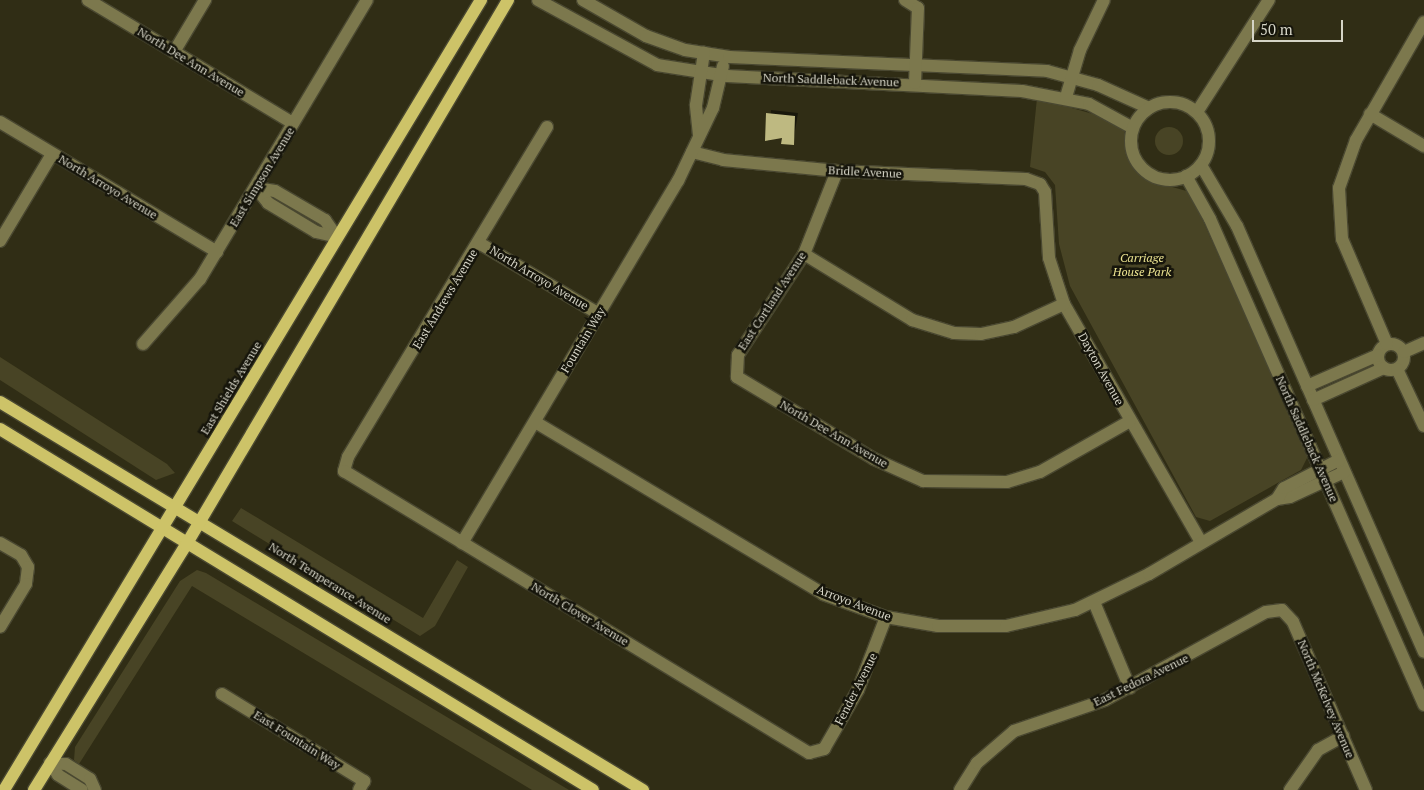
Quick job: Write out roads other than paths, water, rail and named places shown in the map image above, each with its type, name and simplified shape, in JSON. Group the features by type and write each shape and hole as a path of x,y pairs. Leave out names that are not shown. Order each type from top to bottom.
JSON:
{"main road":[{"name":"East Shields Avenue","path":"4,790 164,530 337,237 481,0"},
{"path":"34,790 186,545 508,0"},
{"name":"North Temperance Avenue","path":"0,402 177,506 643,790"},
{"path":"0,429 186,545 593,790"}],"street":[{"name":"North Dee Ann Avenue","path":"88,0 293,123"},
{"path":"174,52 205,0"},
{"name":"East Simpson Avenue","path":"143,344 182,303 217,252 367,0"},
{"name":"North Saddleback Avenue","path":"538,0 657,65 722,75 915,83 1066,97 1104,110 1133,128"},
{"name":"North Saddleback Avenue","path":"582,0 646,36 704,53 724,56 916,63 1073,76 1149,108"},
{"path":"905,0 918,8 915,83"},
{"path":"1066,97 1104,0"},
{"path":"1197,112 1270,0"},
{"path":"1387,344 1351,263 1339,212 1344,164 1370,114 1424,22"},
{"name":"Fountain Way","path":"699,135 696,105 704,53"},
{"name":"Fountain Way","path":"462,543 599,314 692,152 722,75 724,56"},
{"path":"1170,102 1197,112 1209,140 1201,164 1186,176 1160,179 1148,173 1132,151 1133,128 1149,108 1170,102"},
{"path":"1370,114 1424,146"},
{"name":"North Arroyo Avenue","path":"0,122 217,252"},
{"name":"East Andrews Avenue","path":"344,471 348,457 548,127"},
{"name":"Bridle Avenue","path":"692,152 723,160 837,171 1026,179 1040,184"},
{"path":"0,241 52,154"},
{"name":"North Saddleback Avenue","path":"1201,164 1237,226 1424,652"},
{"name":"East Cortland Avenue","path":"736,377 738,355 804,254 837,171"},
{"name":"North Saddleback Avenue","path":"1186,176 1210,219 1424,705"},
{"name":"Dayton Avenue","path":"1040,184 1045,192 1049,258 1064,304 1201,542"},
{"path":"256,188 275,191 324,220 337,237"},
{"name":"North Arroyo Avenue","path":"479,243 599,314"},
{"path":"804,254 912,320 954,333 981,334 1014,327 1064,304"},
{"path":"1404,352 1424,343"},
{"path":"1313,400 1384,368 1397,369 1404,362 1404,352 1397,344 1387,344"},
{"path":"1307,386 1378,355 1387,344"},
{"path":"1378,355 1384,368"},
{"path":"1397,369 1424,426"},
{"name":"North Dee Ann Avenue","path":"736,377 874,459 923,481 1007,482 1040,472 1130,421"},
{"name":"Arroyo Avenue","path":"535,422 823,594 886,617 938,626 1006,626 1094,602 1277,499 1344,472"},
{"name":"Arroyo Avenue","path":"1277,499 1284,488 1339,460"},
{"name":"North Clover Avenue","path":"344,471 816,754"},
{"path":"0,543 21,556 28,566 26,584 0,627"},
{"path":"1094,602 1130,688"},
{"name":"East Fedora Avenue","path":"960,790 977,763 1014,731 1130,688 1266,612 1282,610"},
{"name":"North McKelvey Avenue","path":"1282,610 1293,622 1366,790"},
{"name":"Fender Avenue","path":"816,754 824,748 866,674 886,617"},
{"name":"East Fountain Way","path":"222,694 364,781 358,790"},
{"path":"1290,790 1318,750 1342,736"},
{"path":"50,763 66,764 90,779 95,790 90,790"},
{"path":"50,763 58,775 82,790"}],"park label":[{"name":"Carriage House Park","path":"1142,265"}]}
